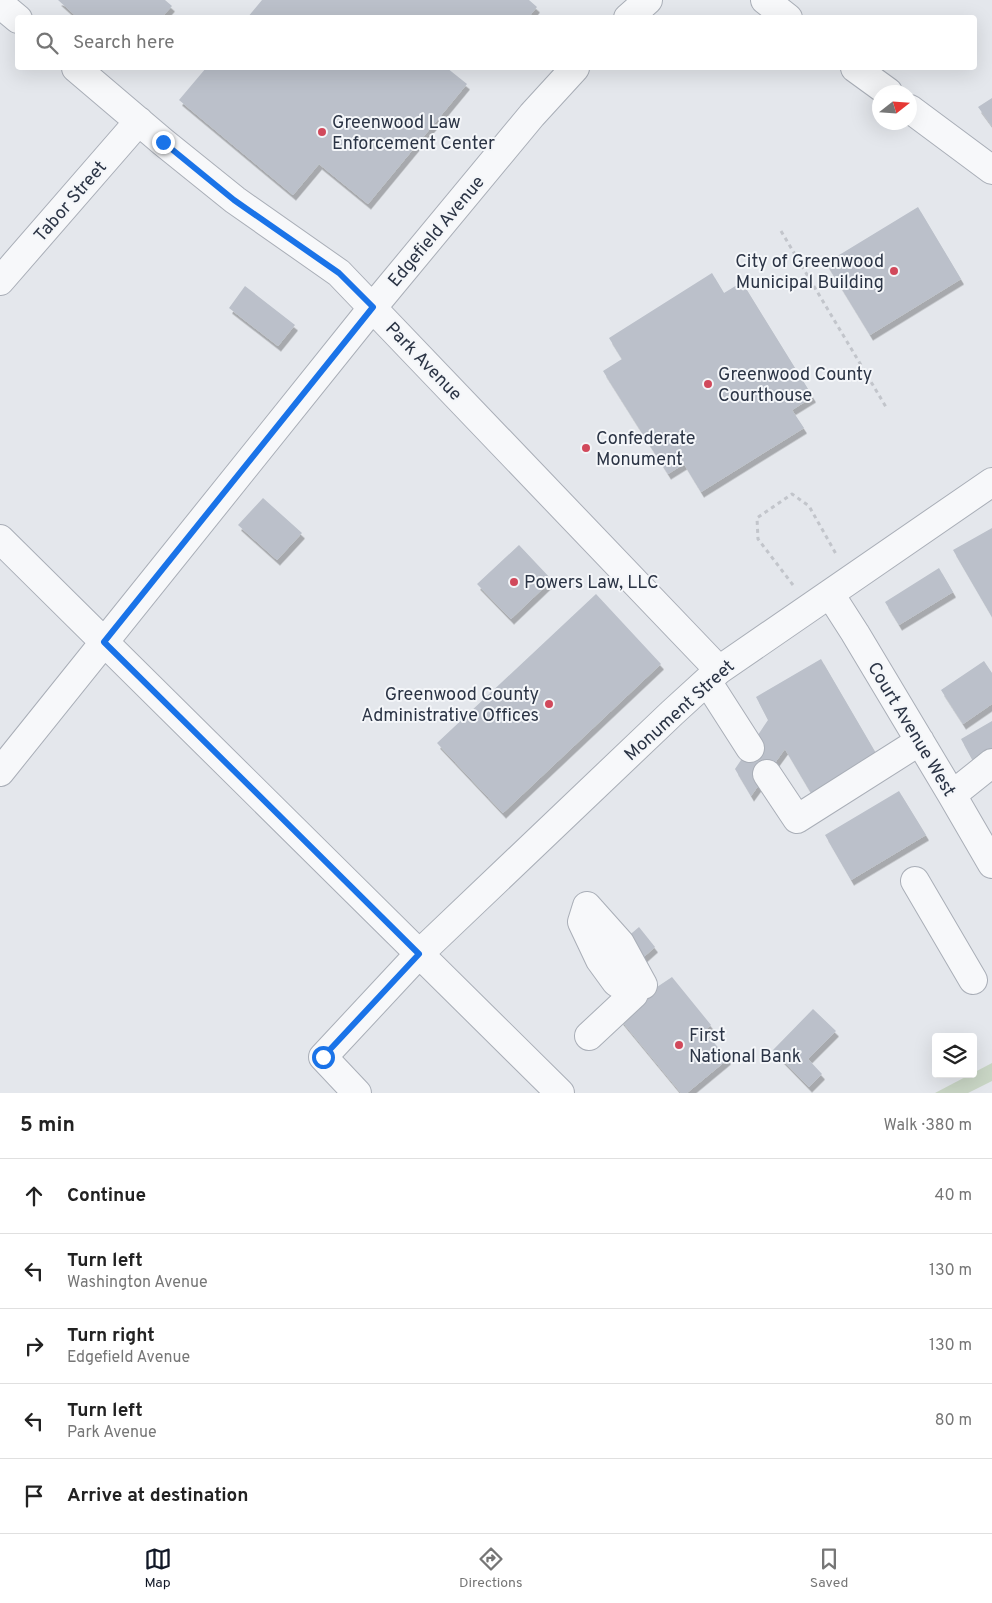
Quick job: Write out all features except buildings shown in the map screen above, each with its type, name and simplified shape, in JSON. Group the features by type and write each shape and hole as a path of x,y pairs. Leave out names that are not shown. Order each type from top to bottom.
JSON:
{"street":[{"path":"631,15 648,0"},
{"path":"765,0 784,15"},
{"path":"0,4 15,16"},
{"name":"Park Avenue","path":"78,70 234,200 339,273 373,307 713,676 750,748"},
{"name":"Edgefield Avenue","path":"0,772 373,307 532,115 573,70"},
{"path":"858,70 878,85"},
{"path":"917,114 992,170"},
{"name":"Tabor Street","path":"0,281 139,121"},
{"name":"Monument Street","path":"357,1093 323,1057 419,954 713,676 992,482"},
{"path":"0,539 560,1093"},
{"name":"Court Avenue West","path":"830,594 920,741 992,864"},
{"path":"767,774 797,819 920,741"},
{"path":"952,795 992,763"},
{"path":"915,881 973,980"},
{"path":"589,1036 637,991 634,994 616,982 600,960 585,914 587,913 595,928 612,950"}],"path":[{"path":"781,231 886,408"},
{"path":"793,585 758,538 757,518 792,494 809,506 836,554"}],"green space":[{"path":"992,1063 992,1081 968,1093 935,1093 964,1078 977,1078 977,1071"}],"place":[{"name":"Greenwood Law Enforcement Center","path":"322,132"},
{"name":"City of Greenwood Municipal Building","path":"894,271"},
{"name":"Greenwood County Courthouse","path":"708,384"},
{"name":"Confederate Monument","path":"586,448"},
{"name":"Powers Law, LLC","path":"514,582"},
{"name":"Greenwood County Administrative Offices","path":"549,704"},
{"name":"First National Bank","path":"679,1045"}],"route":[{"path":"163,142 234,200 339,273 373,307 104,642 419,954 323,1057"}]}
